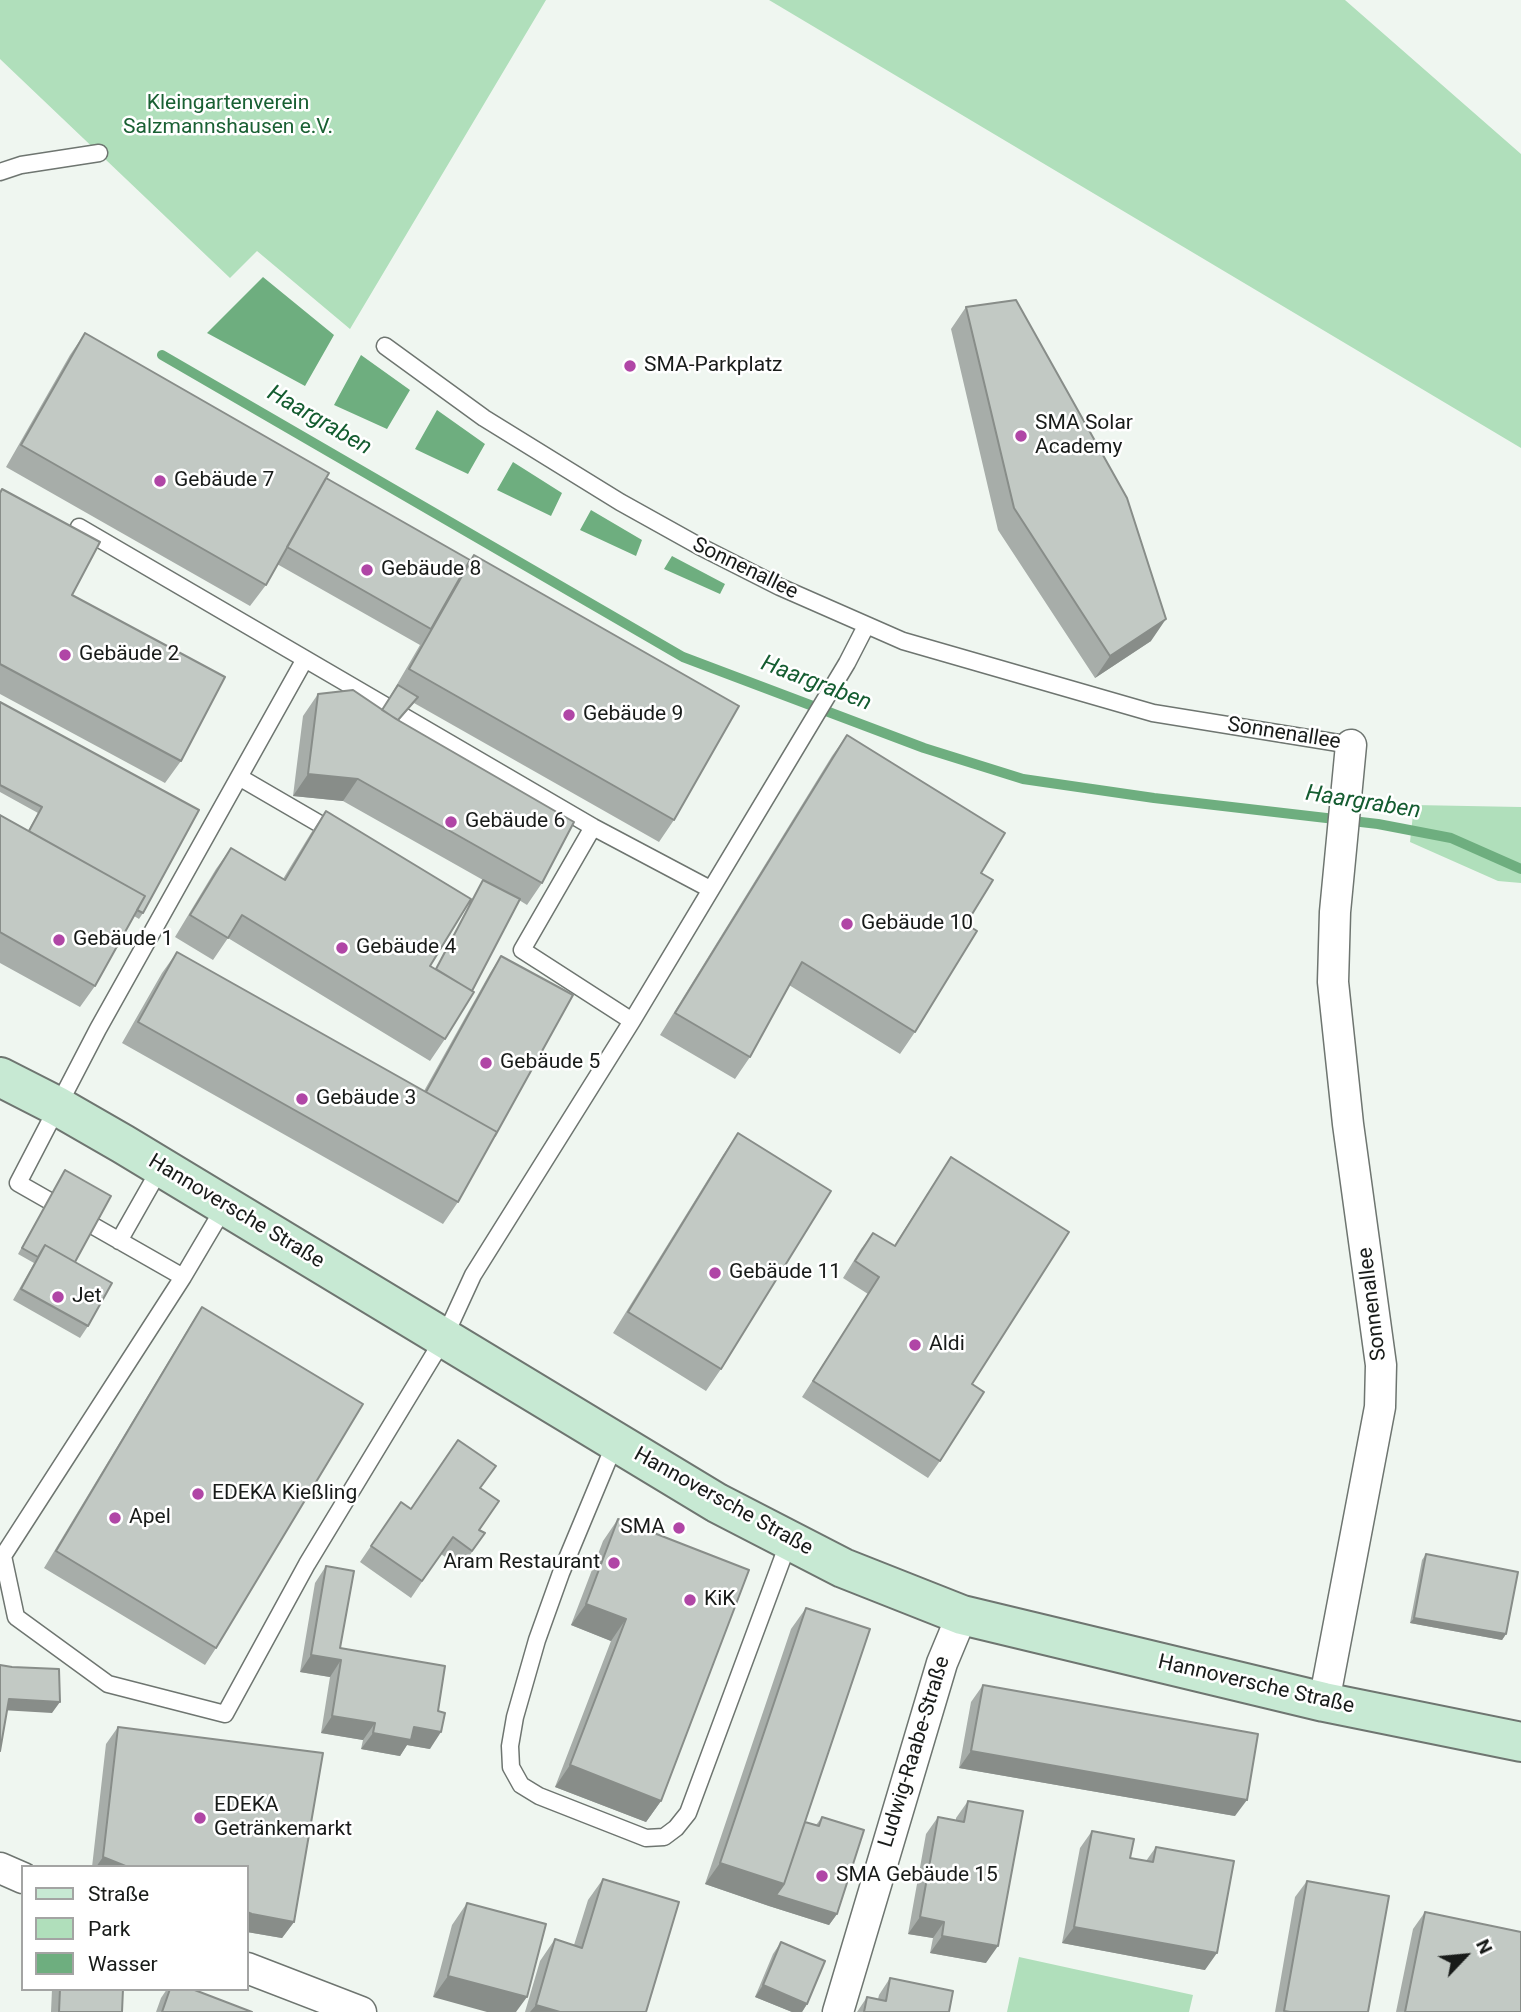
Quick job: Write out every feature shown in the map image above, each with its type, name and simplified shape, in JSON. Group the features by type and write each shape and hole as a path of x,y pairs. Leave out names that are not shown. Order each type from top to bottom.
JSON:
{"main road":[{"name":"Hannoversche Straße","path":"0,1077 57,1106 160,1167 717,1503 843,1569 962,1615 1324,1702 1521,1742"}],"street":[{"name":"Sonnenallee","path":"1324,1702 1380,1407 1381,1365 1348,1124 1333,982 1335,912 1351,745"},
{"name":"Ludwig-Raabe-Straße","path":"838,2012 942,1663 962,1615"},
{"path":"0,1868 21,1877"},
{"path":"248,1968 361,2012"}],"lane":[{"path":"0,172 21,165 99,153"},
{"name":"Sonnenallee","path":"385,346 484,418 620,502 699,547 903,642 1153,713 1351,745"},
{"path":"79,527 593,827 710,889"},
{"path":"225,1206 183,1278 3,1556 16,1617 108,1684 225,1714 307,1564 444,1338 473,1275 632,1021 866,626"},
{"path":"183,1278 18,1183 182,865 239,777 305,659"},
{"path":"239,777 346,839"},
{"path":"593,827 522,950 632,1021"},
{"path":"119,1241 160,1167"},
{"path":"616,1441 549,1606 515,1717 510,1746 511,1767 521,1785 539,1796 646,1838 664,1837 676,1828 688,1813 789,1541"}],"green space":[{"name":"Kleingartenverein Salzmannshausen e.V.","path":"0,0 546,0 350,329 257,251 230,278 0,59"},
{"path":"769,0 1345,0 1521,154 1521,448"},
{"path":"1414,805 1521,807 1521,883 1498,881 1410,842"},
{"path":"1019,1957 1193,1995 1189,2012 1007,2012"}],"water":[{"path":"263,277 334,335 305,386 207,333"},
{"path":"361,355 410,390 387,429 334,405"},
{"path":"437,410 485,444 468,474 415,449"},
{"path":"513,462 562,493 551,516 497,490"},
{"path":"591,510 642,540 636,556 580,530"},
{"path":"672,556 725,584 720,594 664,569"}],"building":[{"name":"SMA Solar Academy","path":"1016,300 1127,498 1166,619 1110,656 1014,508 966,307"},
{"name":"Gebäude 7","path":"85,333 329,473 266,585 21,445"},
{"name":"Gebäude 8","path":"326,478 470,560 431,629 287,547"},
{"name":"Gebäude 2","path":"2,489 100,542 72,595 225,677 181,761 0,664"},
{"name":"Gebäude 9","path":"474,555 739,706 674,820 409,669"},
{"path":"398,685 418,697 398,720 382,710"},
{"name":"Gebäude 6","path":"353,690 396,719 574,822 542,883 358,779 308,774 318,694"},
{"path":"0,702 199,810 143,913 137,910 145,896 29,831 42,807 0,785"},
{"name":"Gebäude 10","path":"847,735 1005,833 981,873 993,880 966,924 977,931 915,1032 802,962 750,1057 675,1013"},
{"name":"Gebäude 4","path":"326,811 471,899 430,966 474,992 445,1039 242,915 228,938 190,915 231,848 285,880"},
{"name":"Gebäude 1","path":"0,815 145,896 95,986 0,932"},
{"path":"483,880 520,899 472,991 436,969"},
{"name":"Gebäude 3","path":"177,952 497,1132 458,1202 138,1022"},
{"name":"Gebäude 5","path":"501,956 573,995 495,1136 497,1132 426,1092"},
{"name":"Gebäude 11","path":"738,1133 831,1191 721,1369 628,1312"},
{"name":"Aldi","path":"951,1157 1069,1232 972,1384 984,1392 940,1461 813,1381 879,1277 855,1261 873,1233 895,1246"},
{"path":"65,1170 111,1196 75,1262 45,1245 38,1257 22,1248"},
{"path":"45,1245 112,1283 88,1326 21,1289"},
{"name":"EDEKA Kießling","path":"202,1307 363,1404 216,1648 56,1551"},
{"path":"458,1440 496,1466 480,1488 499,1501 479,1530 485,1533 472,1551 453,1537 422,1581 371,1546 401,1502 411,1509"},
{"path":"618,1519 749,1570 661,1801 570,1765 626,1619 586,1604"},
{"path":"1426,1554 1518,1572 1506,1634 1414,1618"},
{"path":"326,1566 354,1571 340,1648 445,1666 438,1711 445,1713 441,1732 414,1727 411,1740 373,1733 375,1723 332,1716 341,1660 311,1655"},
{"path":"806,1608 870,1629 784,1884 720,1863"},
{"path":"0,1665 59,1669 60,1702 9,1699 0,1751"},
{"path":"983,1685 1258,1734 1247,1800 971,1751"},
{"name":"EDEKA Getränkemarkt","path":"118,1727 323,1753 294,1922 248,1912 248,1865 123,1865 103,1857"},
{"path":"968,1801 1023,1811 998,1946 942,1936 944,1922 920,1917 938,1817 964,1822"},
{"name":"SMA Gebäude 15","path":"822,1817 864,1830 837,1914 776,1895 784,1884 805,1822 819,1826"},
{"path":"1092,1831 1134,1839 1130,1858 1153,1862 1156,1847 1234,1861 1217,1953 1074,1927"},
{"path":"603,1879 679,1902 646,2012 560,2012 536,2005 555,1939 582,1948"},
{"path":"1307,1881 1389,1896 1368,2012 1284,2011"},
{"path":"467,1903 546,1924 527,1997 448,1976"},
{"path":"1425,1912 1521,1932 1521,2012 1405,2012"},
{"path":"781,1942 825,1961 807,2004 763,1985"},
{"path":"890,1978 953,1991 949,2012 864,2012 867,1997 886,2001"},
{"path":"60,1991 123,1991 122,2012 59,2012"},
{"path":"169,1991 197,1991 252,2012 162,2012"}],"waterway":[{"name":"Haargraben","path":"162,355 683,657 924,748 1023,779 1154,798 1378,824 1451,838 1521,869"}],"place":[{"name":"SMA-Parkplatz","path":"630,366"},
{"name":"SMA Solar Academy","path":"1021,436"},
{"name":"Gebäude 7","path":"160,481"},
{"name":"Gebäude 8","path":"367,570"},
{"name":"Gebäude 2","path":"65,655"},
{"name":"Gebäude 9","path":"569,715"},
{"name":"Gebäude 6","path":"451,822"},
{"name":"Gebäude 10","path":"847,924"},
{"name":"Gebäude 1","path":"59,940"},
{"name":"Gebäude 4","path":"342,948"},
{"name":"Gebäude 5","path":"486,1063"},
{"name":"Gebäude 3","path":"302,1099"},
{"name":"Gebäude 11","path":"715,1273"},
{"name":"Jet","path":"58,1297"},
{"name":"Aldi","path":"915,1345"},
{"name":"EDEKA Kießling","path":"198,1494"},
{"name":"Apel","path":"115,1518"},
{"name":"SMA","path":"679,1528"},
{"name":"Aram Restaurant","path":"614,1563"},
{"name":"KiK","path":"690,1600"},
{"name":"EDEKA Getränkemarkt","path":"200,1818"},
{"name":"SMA Gebäude 15","path":"822,1876"}]}
